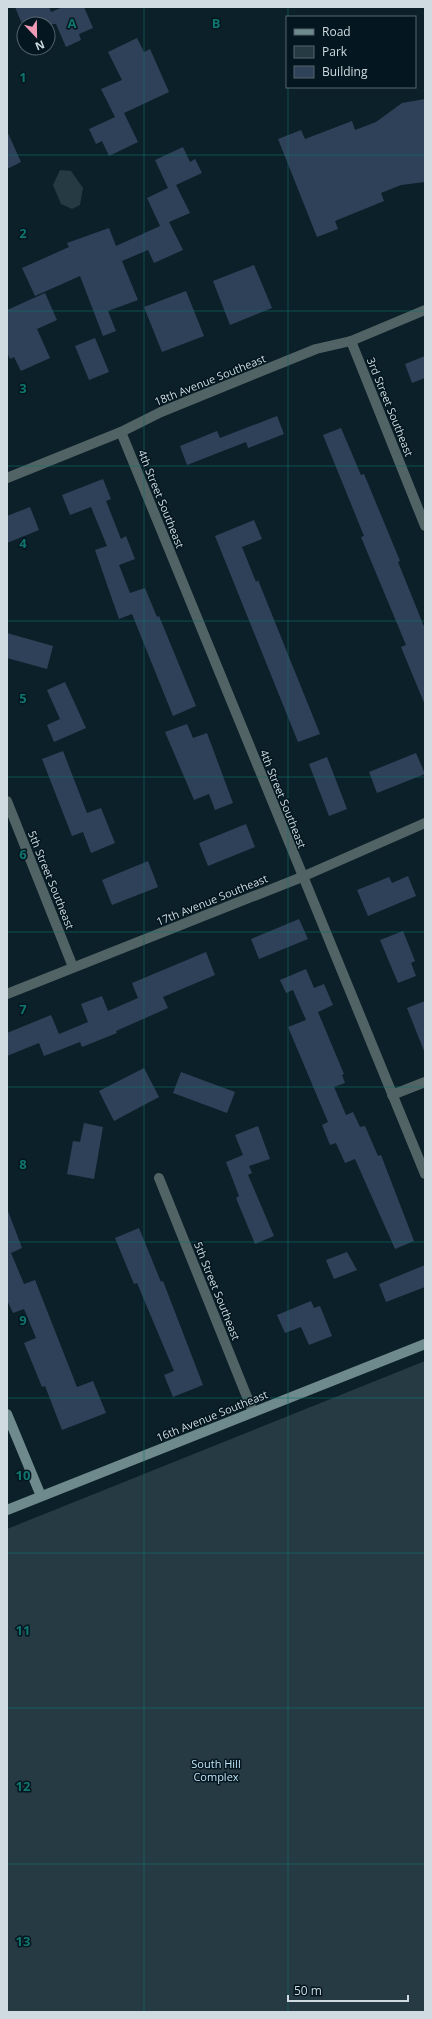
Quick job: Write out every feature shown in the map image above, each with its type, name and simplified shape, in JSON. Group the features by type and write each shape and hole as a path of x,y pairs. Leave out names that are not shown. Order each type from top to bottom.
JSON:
{"street":[{"name":"18th Avenue Southeast","path":"7,478 121,432 161,412 316,349 351,341 425,310"},
{"name":"3rd Street Southeast","path":"351,341 425,526"},
{"name":"4th Street Southeast","path":"121,432 302,877 425,1174"},
{"name":"5th Street Southeast","path":"7,801 73,967"},
{"name":"17th Avenue Southeast","path":"7,994 302,877 425,823"},
{"path":"392,1095 425,1082"},
{"name":"5th Street Southeast","path":"159,1178 253,1412"},
{"name":"16th Avenue Southeast","path":"7,1510 425,1344"},
{"path":"7,1414 41,1496"}],"green space":[{"path":"60,170 71,171 83,188 80,205 72,209 61,204 53,185"},
{"name":"South Hill Complex","path":"425,1361 425,2012 7,2012 7,1529"}],"building":[{"path":"15,7 49,7 51,12 63,7 84,7 93,28 79,34 81,40 66,47 56,24 56,16 19,16"},
{"path":"137,38 144,52 150,49 169,92 124,113 138,142 109,156 102,141 96,144 89,129 115,117 101,89 122,80 108,52"},
{"path":"425,99 425,182 401,185 381,193 384,201 335,221 338,229 317,237 278,139 301,130 305,139 352,121 355,130 376,122 402,103"},
{"path":"7,131 21,162 7,169"},
{"path":"183,147 190,162 195,159 202,173 176,185 190,213 169,222 183,250 154,263 148,250 122,261 138,300 108,311 116,331 103,336 80,276 35,296 22,268 69,247 67,243 109,228 116,246 160,226 147,198 168,188 155,160"},
{"path":"254,265 272,308 230,325 213,281"},
{"path":"186,291 204,336 162,352 144,307"},
{"path":"45,293 57,320 37,329 50,358 21,371 14,357 10,359 7,352 7,310"},
{"path":"95,338 109,372 89,380 75,346"},
{"path":"425,356 425,378 412,383 405,364"},
{"path":"277,416 284,434 248,448 246,442 187,465 180,446 217,431 220,438"},
{"path":"341,428 361,475 364,474 400,561 398,562 425,629 425,705 401,647 406,645 361,537 364,536 323,435"},
{"path":"103,479 111,499 106,501 121,539 126,536 135,559 119,565 130,593 145,588 157,617 159,616 196,706 173,716 132,614 119,619 95,550 107,546 91,507 70,515 62,495"},
{"path":"30,507 39,530 7,543 7,516"},
{"path":"254,520 262,539 242,547 256,582 258,580 320,734 298,742 215,536"},
{"path":"7,633 53,646 47,669 7,658"},
{"path":"65,682 86,728 54,742 47,725 60,719 47,690"},
{"path":"187,724 193,738 207,733 233,803 215,810 209,794 194,800 165,732"},
{"path":"63,751 87,813 101,808 115,843 91,853 83,832 72,836 42,759"},
{"path":"416,753 425,774 377,793 369,772"},
{"path":"327,757 347,809 329,816 309,764"},
{"path":"246,824 255,847 208,866 199,843"},
{"path":"148,861 158,887 112,905 102,880"},
{"path":"408,876 416,896 368,916 357,890 389,877 392,883"},
{"path":"299,919 308,939 259,959 251,939"},
{"path":"403,931 415,961 411,963 416,976 398,983 380,940"},
{"path":"206,952 215,975 163,997 168,1008 116,1031 117,1033 82,1047 80,1042 44,1056 39,1043 7,1056 7,1033 51,1015 59,1034 88,1022 81,1004 102,996 108,1011 138,998 132,983"},
{"path":"306,969 314,988 324,984 333,1005 318,1012 344,1074 342,1075 345,1083 334,1087 346,1115 353,1112 360,1127 365,1126 378,1156 381,1155 414,1241 395,1249 355,1159 345,1163 336,1143 330,1145 322,1125 328,1122 288,1027 306,1020 293,990 286,993 280,980"},
{"path":"425,1001 425,1051 424,1051 407,1008"},
{"path":"144,1068 159,1097 114,1121 99,1091"},
{"path":"181,1072 235,1092 227,1113 173,1093"},
{"path":"84,1123 103,1127 94,1179 67,1174 73,1141 80,1142"},
{"path":"258,1126 270,1159 249,1166 252,1173 248,1175 274,1236 255,1244 236,1198 239,1196 226,1162 243,1155 235,1135"},
{"path":"8,1211 22,1248 11,1253 24,1284 35,1280 77,1387 93,1381 106,1413 62,1430 45,1386 42,1387 24,1343 36,1338 24,1309 13,1313 7,1300"},
{"path":"139,1228 161,1282 163,1281 203,1385 173,1397 164,1375 174,1371 137,1283 134,1284 115,1238"},
{"path":"347,1252 357,1270 334,1279 326,1260"},
{"path":"425,1265 425,1287 386,1302 379,1284"},
{"path":"311,1301 314,1308 320,1306 332,1336 309,1345 301,1327 285,1333 277,1315"}]}
